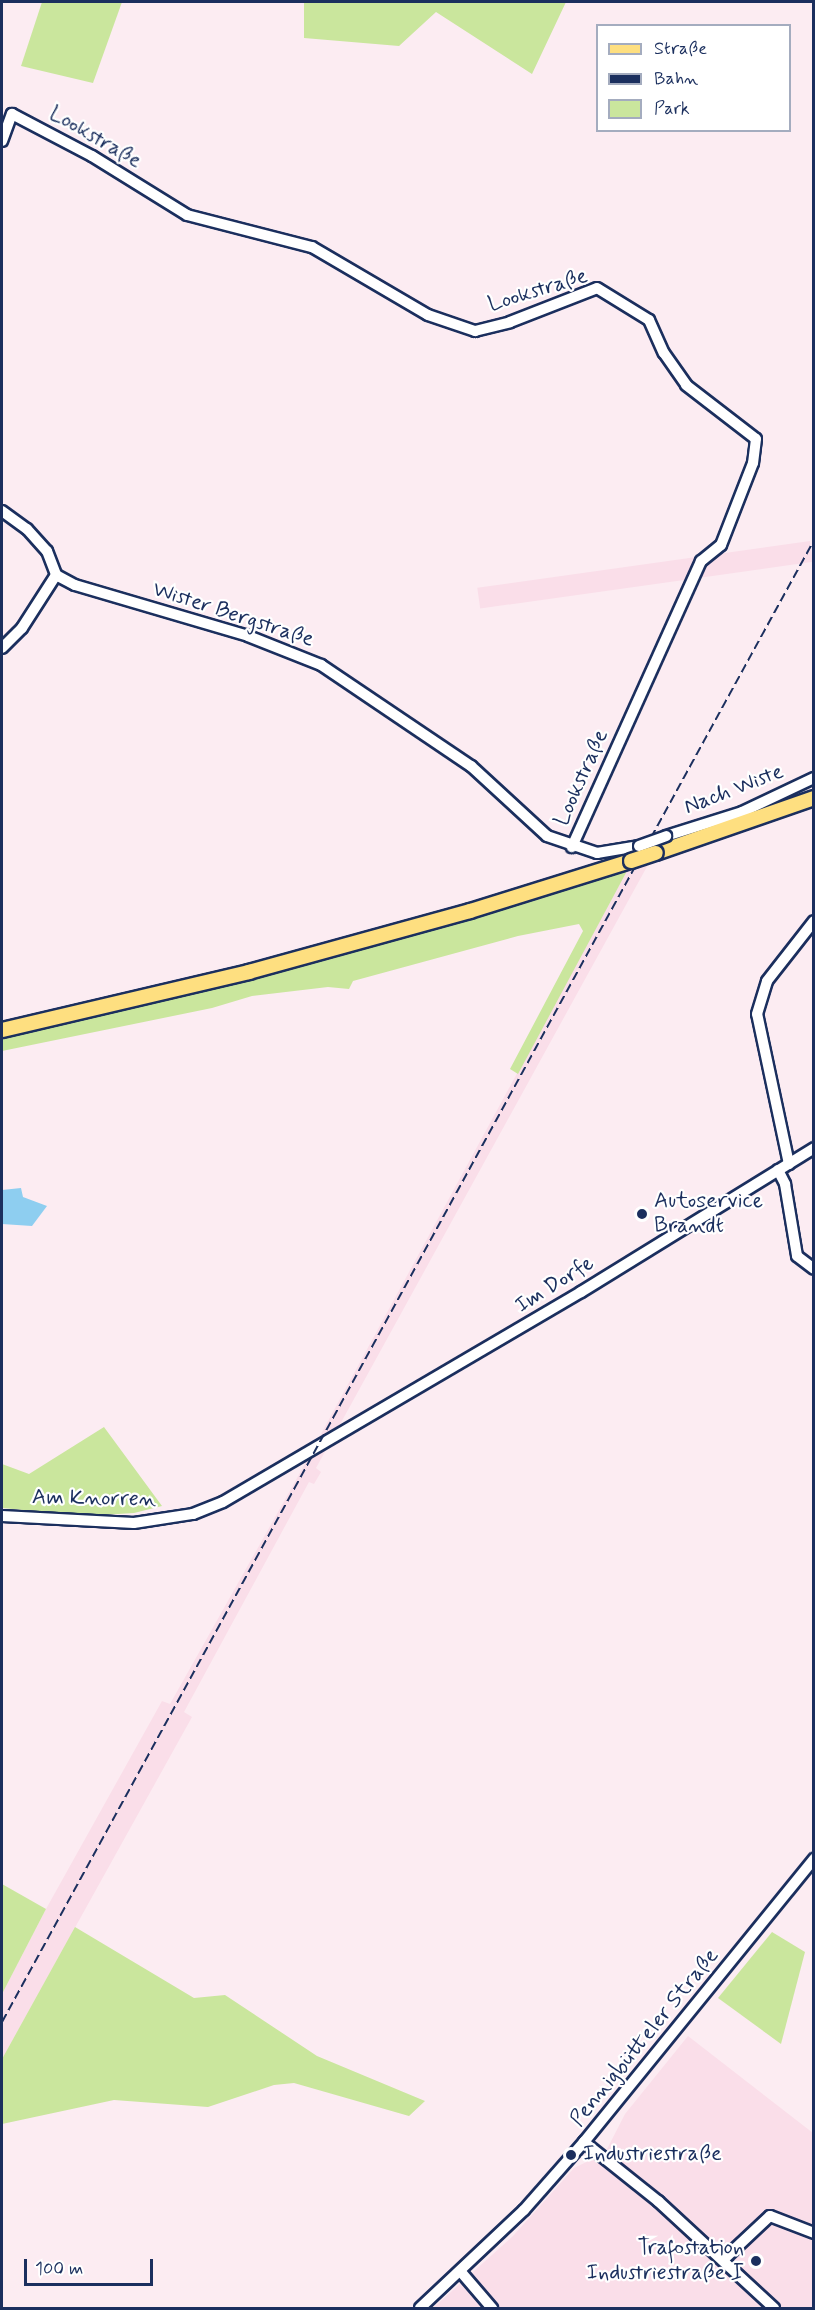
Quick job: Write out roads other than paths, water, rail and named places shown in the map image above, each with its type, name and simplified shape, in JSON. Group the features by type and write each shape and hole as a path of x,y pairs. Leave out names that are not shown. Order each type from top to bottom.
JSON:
{"main road":[{"path":"2,1030 260,969 471,911 656,853 813,798"}],"street":[{"name":"Lookstraße","path":"2,141 12,114 92,156 187,215 312,247 428,315 475,331 510,322 597,288 649,320 664,353 686,385 756,439 753,463 722,545 701,561 572,847"},
{"path":"2,511 27,529 47,552 56,575 22,628 2,648"},
{"name":"Wister Bergstraße","path":"56,575 75,585 282,647 321,665 471,766 547,836 572,847 597,853 639,846"},
{"name":"Nach Wiste","path":"639,846 750,808 813,778"},
{"path":"789,1164 757,1014 766,981 813,921"},
{"name":"Im Dorfe","path":"315,1452 813,1148"},
{"path":"778,1170 785,1185 796,1256 813,1269"},
{"name":"Am Knorren","path":"2,1516 122,1523 193,1514 224,1502 315,1452"},
{"name":"Pennigbütteler Straße","path":"420,2308 461,2272 524,2210 584,2142 813,1859"},
{"path":"584,2142 724,2259 774,2308"},
{"path":"724,2259 770,2216 813,2233"},
{"path":"461,2272 492,2308"}],"water":[{"path":"21,1188 23,1197 47,1206 32,1226 2,1224 2,1190"}],"railway":[{"path":"2,2022 814,540"}],"place":[{"name":"Autoservice Brandt","path":"642,1214"},
{"name":"Industriestraße","path":"571,2155"},
{"name":"Trafostation Industriestraße I","path":"756,2261"}]}
